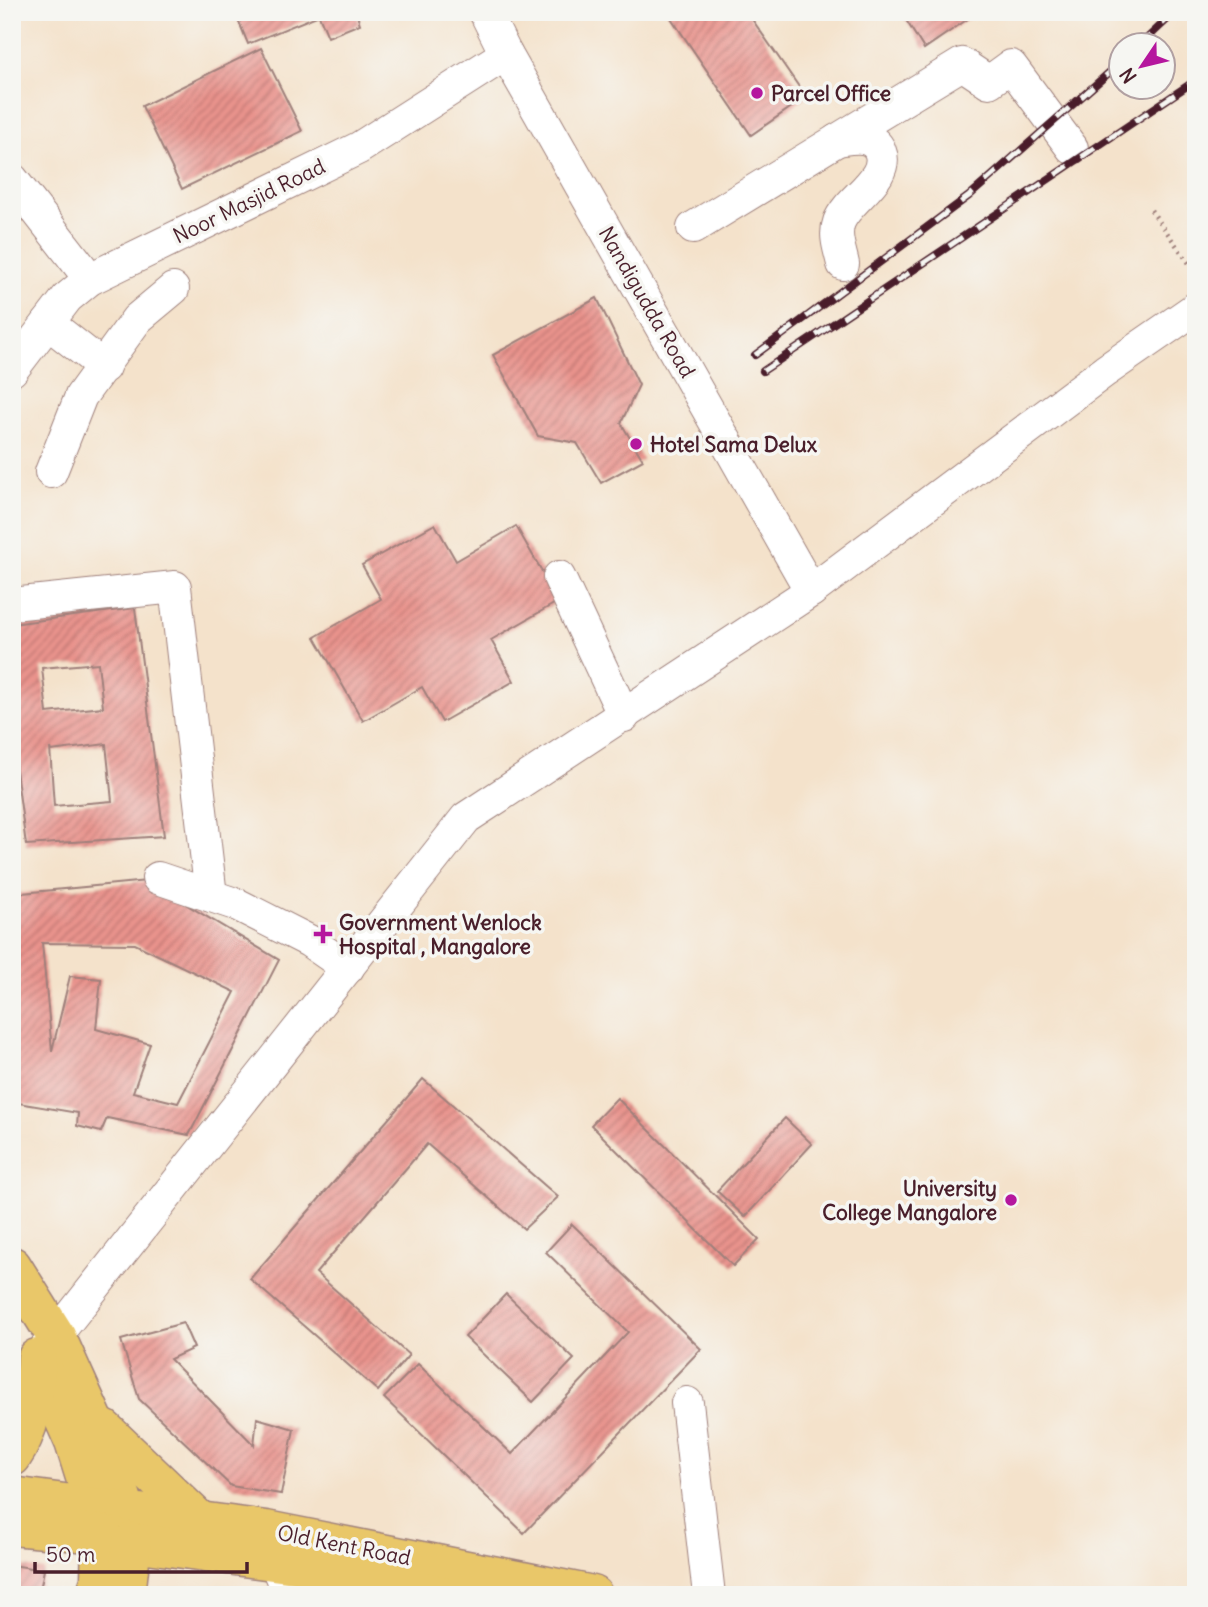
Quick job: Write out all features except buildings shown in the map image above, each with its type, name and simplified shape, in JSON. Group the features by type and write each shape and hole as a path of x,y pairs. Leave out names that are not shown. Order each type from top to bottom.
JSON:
{"main road":[{"path":"12,1266 46,1347 74,1442 113,1524 95,1595"},
{"path":"12,1316 46,1347 93,1417 200,1521"},
{"path":"12,1457 22,1443 32,1416 46,1347"},
{"path":"93,1417 126,1595"},
{"path":"12,1496 113,1524 274,1560 354,1572 440,1595"},
{"name":"Old Kent Road","path":"113,1524 200,1521 266,1530 593,1595"},
{"path":"12,1526 113,1524"}],"street":[{"name":"Nandigudda Road","path":"485,12 506,54 811,591"},
{"name":"Noor Masjid Road","path":"12,370 67,298 90,279 359,148 506,54"},
{"path":"693,229 962,64 989,82 1011,66 1072,148"},
{"path":"837,140 862,137 870,139 878,146 883,162 880,171 847,208 839,222 838,243 843,264"},
{"path":"12,179 90,279"},
{"path":"51,472 81,396 137,318 173,289"},
{"path":"46,1347 466,818 811,591 1105,371 1196,308"},
{"path":"48,323 104,367"},
{"path":"559,577 624,716"},
{"path":"12,604 175,587 211,896"},
{"path":"158,878 238,905 309,942 348,968"},
{"path":"687,1403 709,1595"},
{"path":"274,1560 289,1595"}],"path":[{"path":"1151,209 1196,273"}],"railway":[{"path":"1154,32 1175,12"},
{"path":"755,355 969,196 1106,75"},
{"path":"763,371 1196,80"}],"place":[{"name":"Parcel Office","path":"757,93"},
{"name":"Hotel Sama Delux","path":"636,444"},
{"name":"Government Wenlock Hospital , Mangalore","path":"323,934"},
{"name":"University College Mangalore","path":"1011,1200"}]}
